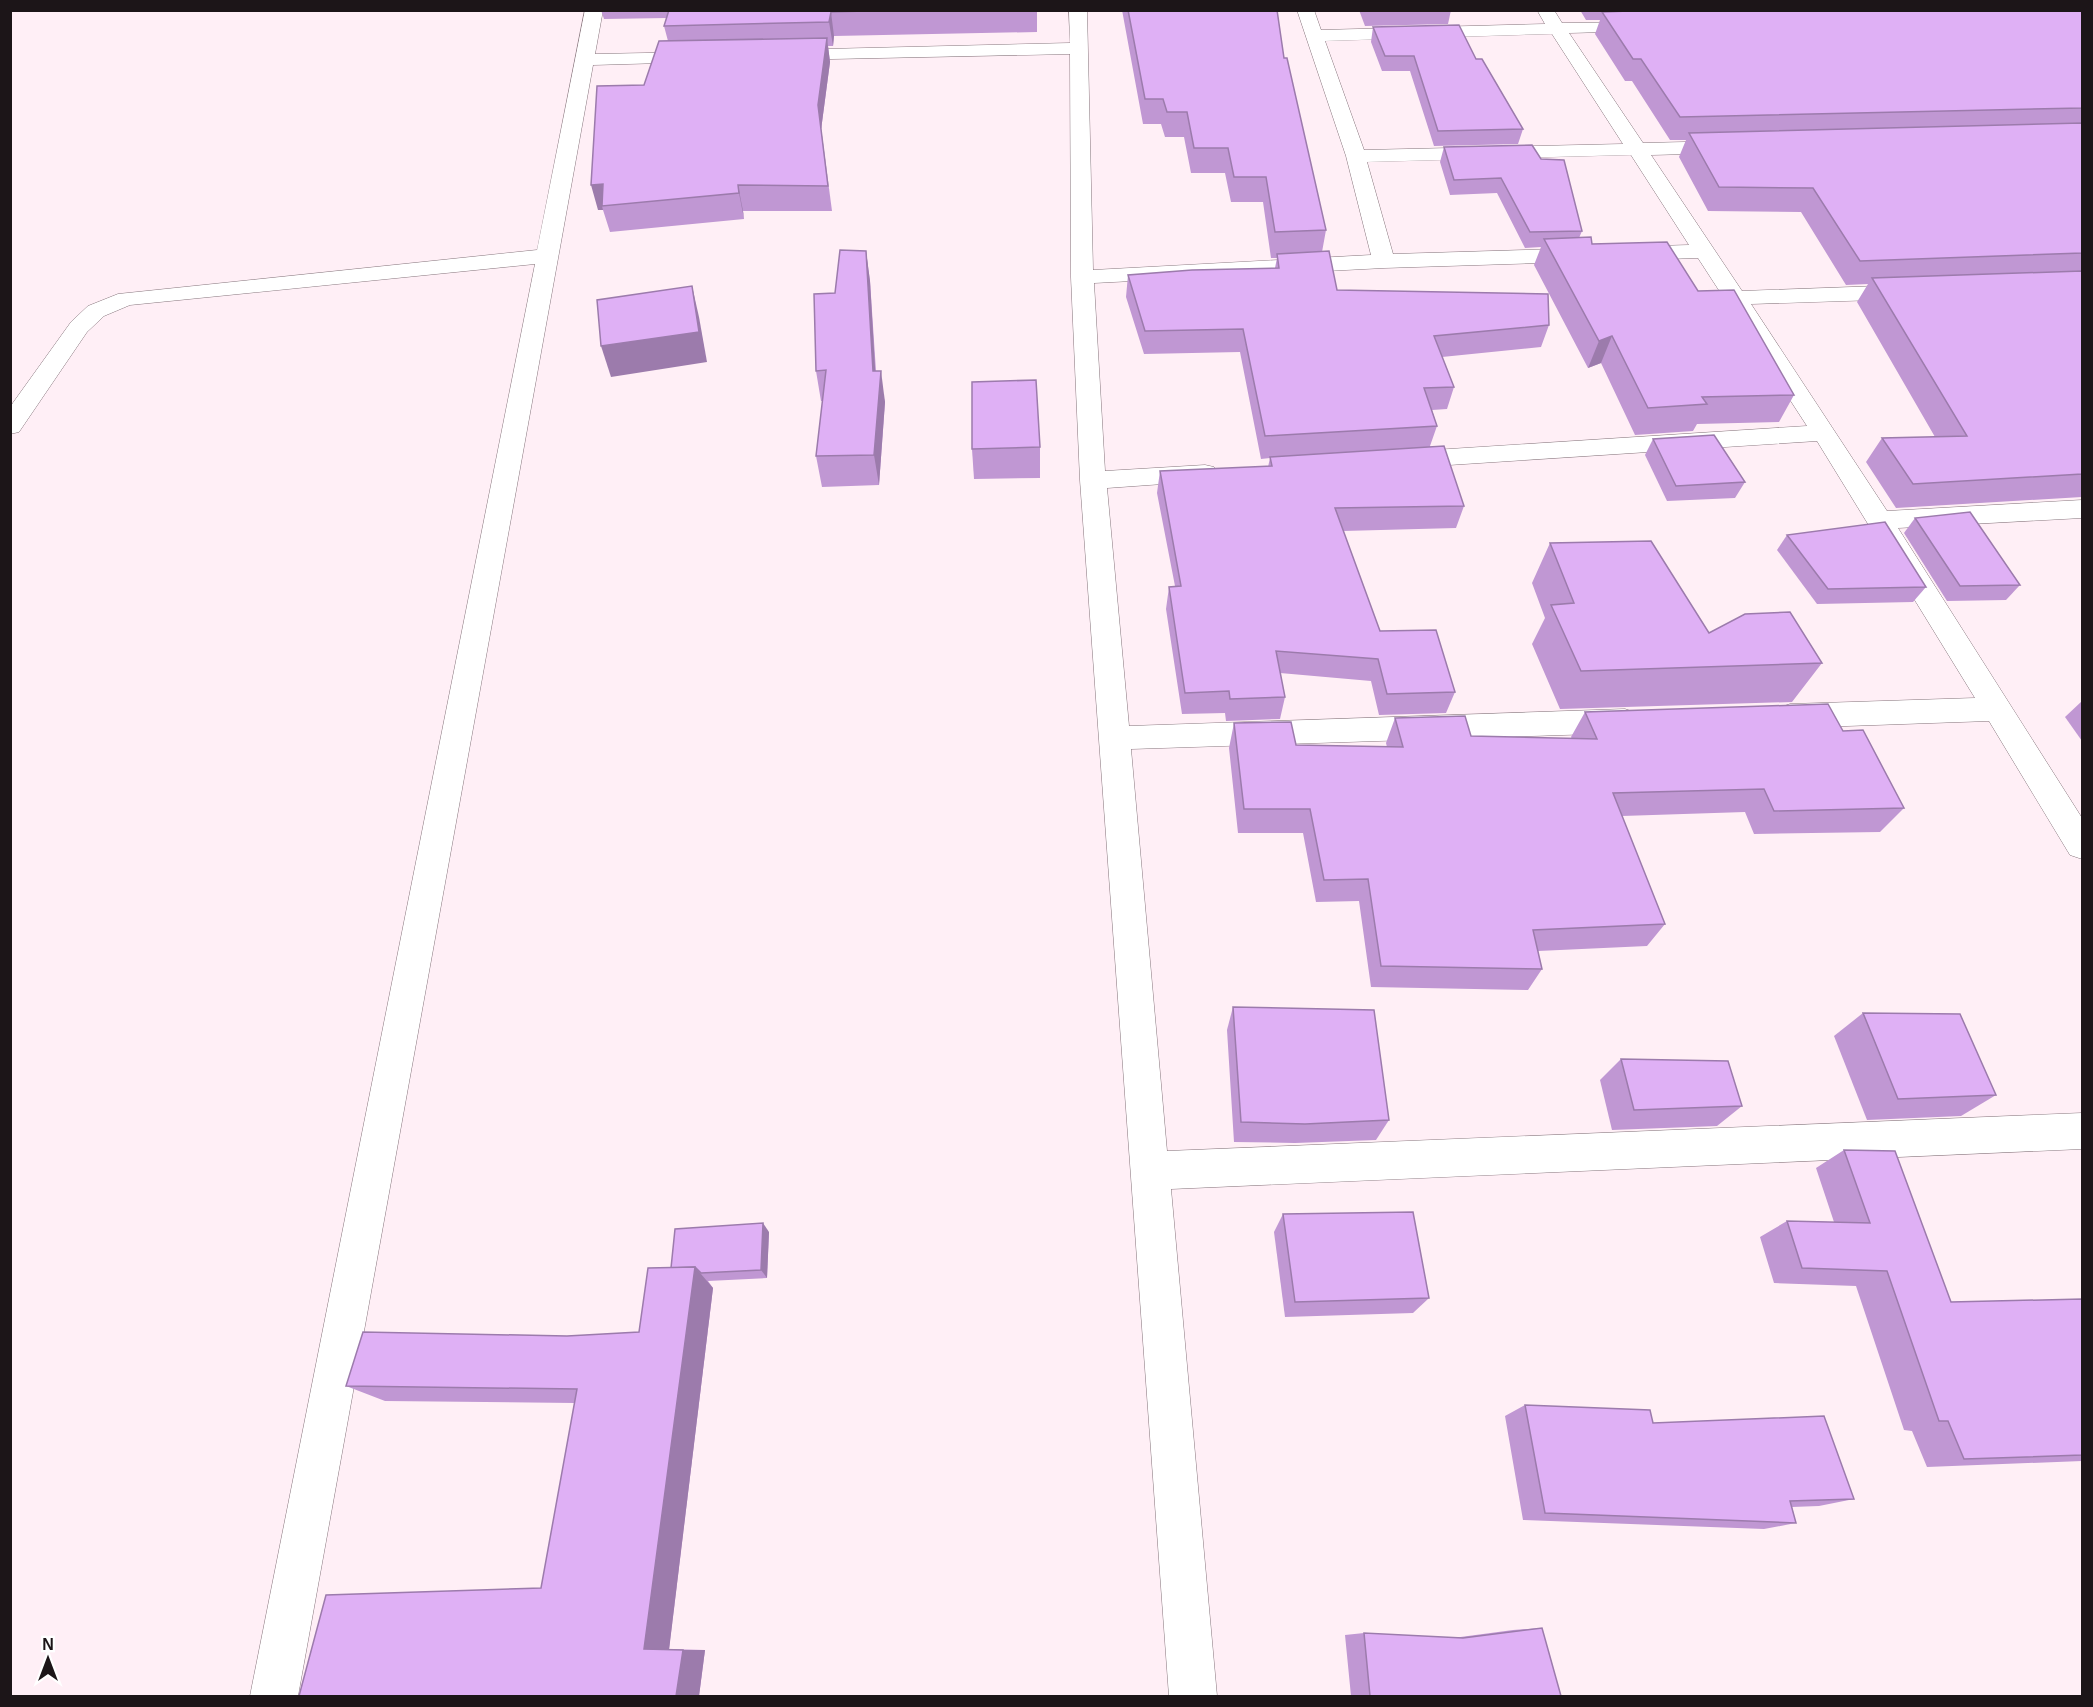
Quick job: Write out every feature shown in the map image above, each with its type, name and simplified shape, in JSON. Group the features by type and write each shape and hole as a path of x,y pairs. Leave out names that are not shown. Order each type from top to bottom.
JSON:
{"street":[{"path":"274,1696 594,10"},
{"path":"1078,10 1082,277 1093,480 1193,1696"},
{"path":"1305,10 1356,156 1370,217 1384,261"},
{"path":"1545,10 1879,520 2082,845"},
{"path":"1313,36 1664,25"},
{"path":"762,56 1080,48"},
{"path":"585,60 715,57"},
{"path":"1356,156 1743,147"},
{"path":"1082,277 1384,261 1703,251"},
{"path":"10,426 79,327 96,311 126,299 548,256"},
{"path":"1734,298 1932,291"},
{"path":"1376,462 1823,433"},
{"path":"1093,480 1234,471"},
{"path":"1879,520 2082,509"},
{"path":"1758,717 1996,709"},
{"path":"1114,738 1650,721"},
{"path":"1149,1172 2082,1131"}],"building":[{"path":"669,10 900,10 831,12 829,22 664,26"},
{"path":"1128,10 1277,10 1284,58 1287,58 1326,230 1275,232 1266,177 1234,177 1228,148 1194,148 1187,112 1167,112 1163,99 1145,99"},
{"path":"2082,10 2082,108 1680,117 1641,59 1633,59 1602,12"},
{"path":"1459,25 1476,59 1482,59 1523,129 1438,131 1414,56 1385,56 1373,27"},
{"path":"827,38 818,105 828,186 738,185 739,193 602,206 603,184 591,185 597,86 644,85 659,41"},
{"path":"2082,123 2082,253 1860,261 1813,188 1719,187 1689,133"},
{"path":"1532,145 1541,159 1564,160 1582,231 1530,232 1501,178 1454,180 1444,147"},
{"path":"1591,237 1592,244 1667,242 1698,291 1734,290 1794,395 1702,397 1707,404 1648,408 1612,336 1599,341 1544,239"},
{"path":"840,250 866,251 873,371 881,371 874,455 816,456 826,370 816,371 814,294 835,293"},
{"path":"1329,251 1337,290 1548,294 1549,325 1434,336 1454,387 1424,388 1437,426 1265,436 1243,329 1145,331 1128,275 1192,270 1279,268 1277,254"},
{"path":"2082,271 2082,474 1913,484 1882,438 1967,436 1872,278"},
{"path":"692,286 699,332 601,346 597,300"},
{"path":"1036,380 1040,447 972,449 972,382"},
{"path":"1714,435 1745,482 1676,486 1653,439"},
{"path":"1444,446 1464,506 1335,508 1380,631 1436,630 1455,692 1387,694 1378,659 1276,651 1285,697 1230,699 1229,691 1185,693 1169,587 1181,586 1160,471 1272,466 1270,457"},
{"path":"1970,512 2020,585 1960,586 1915,518"},
{"path":"1885,522 1926,587 1828,589 1787,535"},
{"path":"1651,541 1709,633 1745,614 1790,612 1822,663 1581,671 1551,605 1574,603 1550,543"},
{"path":"1828,704 1843,731 1863,730 1904,808 1774,811 1764,789 1613,793 1665,924 1533,930 1542,969 1381,966 1368,879 1324,880 1310,809 1244,809 1234,723 1291,722 1296,745 1403,747 1395,718 1465,716 1471,736 1597,739 1585,712"},
{"path":"1233,1007 1374,1010 1389,1120 1305,1124 1241,1122"},
{"path":"1863,1013 1960,1014 1996,1095 1898,1099"},
{"path":"1621,1059 1728,1061 1742,1106 1634,1110"},
{"path":"1844,1150 1895,1151 1951,1302 2082,1299 2082,1455 1964,1459 1948,1421 1939,1421 1887,1271 1802,1268 1787,1221 1870,1223"},
{"path":"1413,1212 1429,1298 1295,1302 1283,1214"},
{"path":"763,1223 761,1270 701,1273 695,1267 671,1268 675,1229"},
{"path":"695,1267 644,1649 683,1650 676,1696 299,1696 326,1595 541,1588 577,1389 346,1386 363,1332 567,1336 639,1332 648,1268"},
{"path":"1525,1405 1650,1410 1653,1423 1824,1416 1854,1499 1790,1501 1796,1523 1545,1513"},
{"path":"1542,1628 1561,1696 1370,1696 1364,1633 1463,1638"}]}
